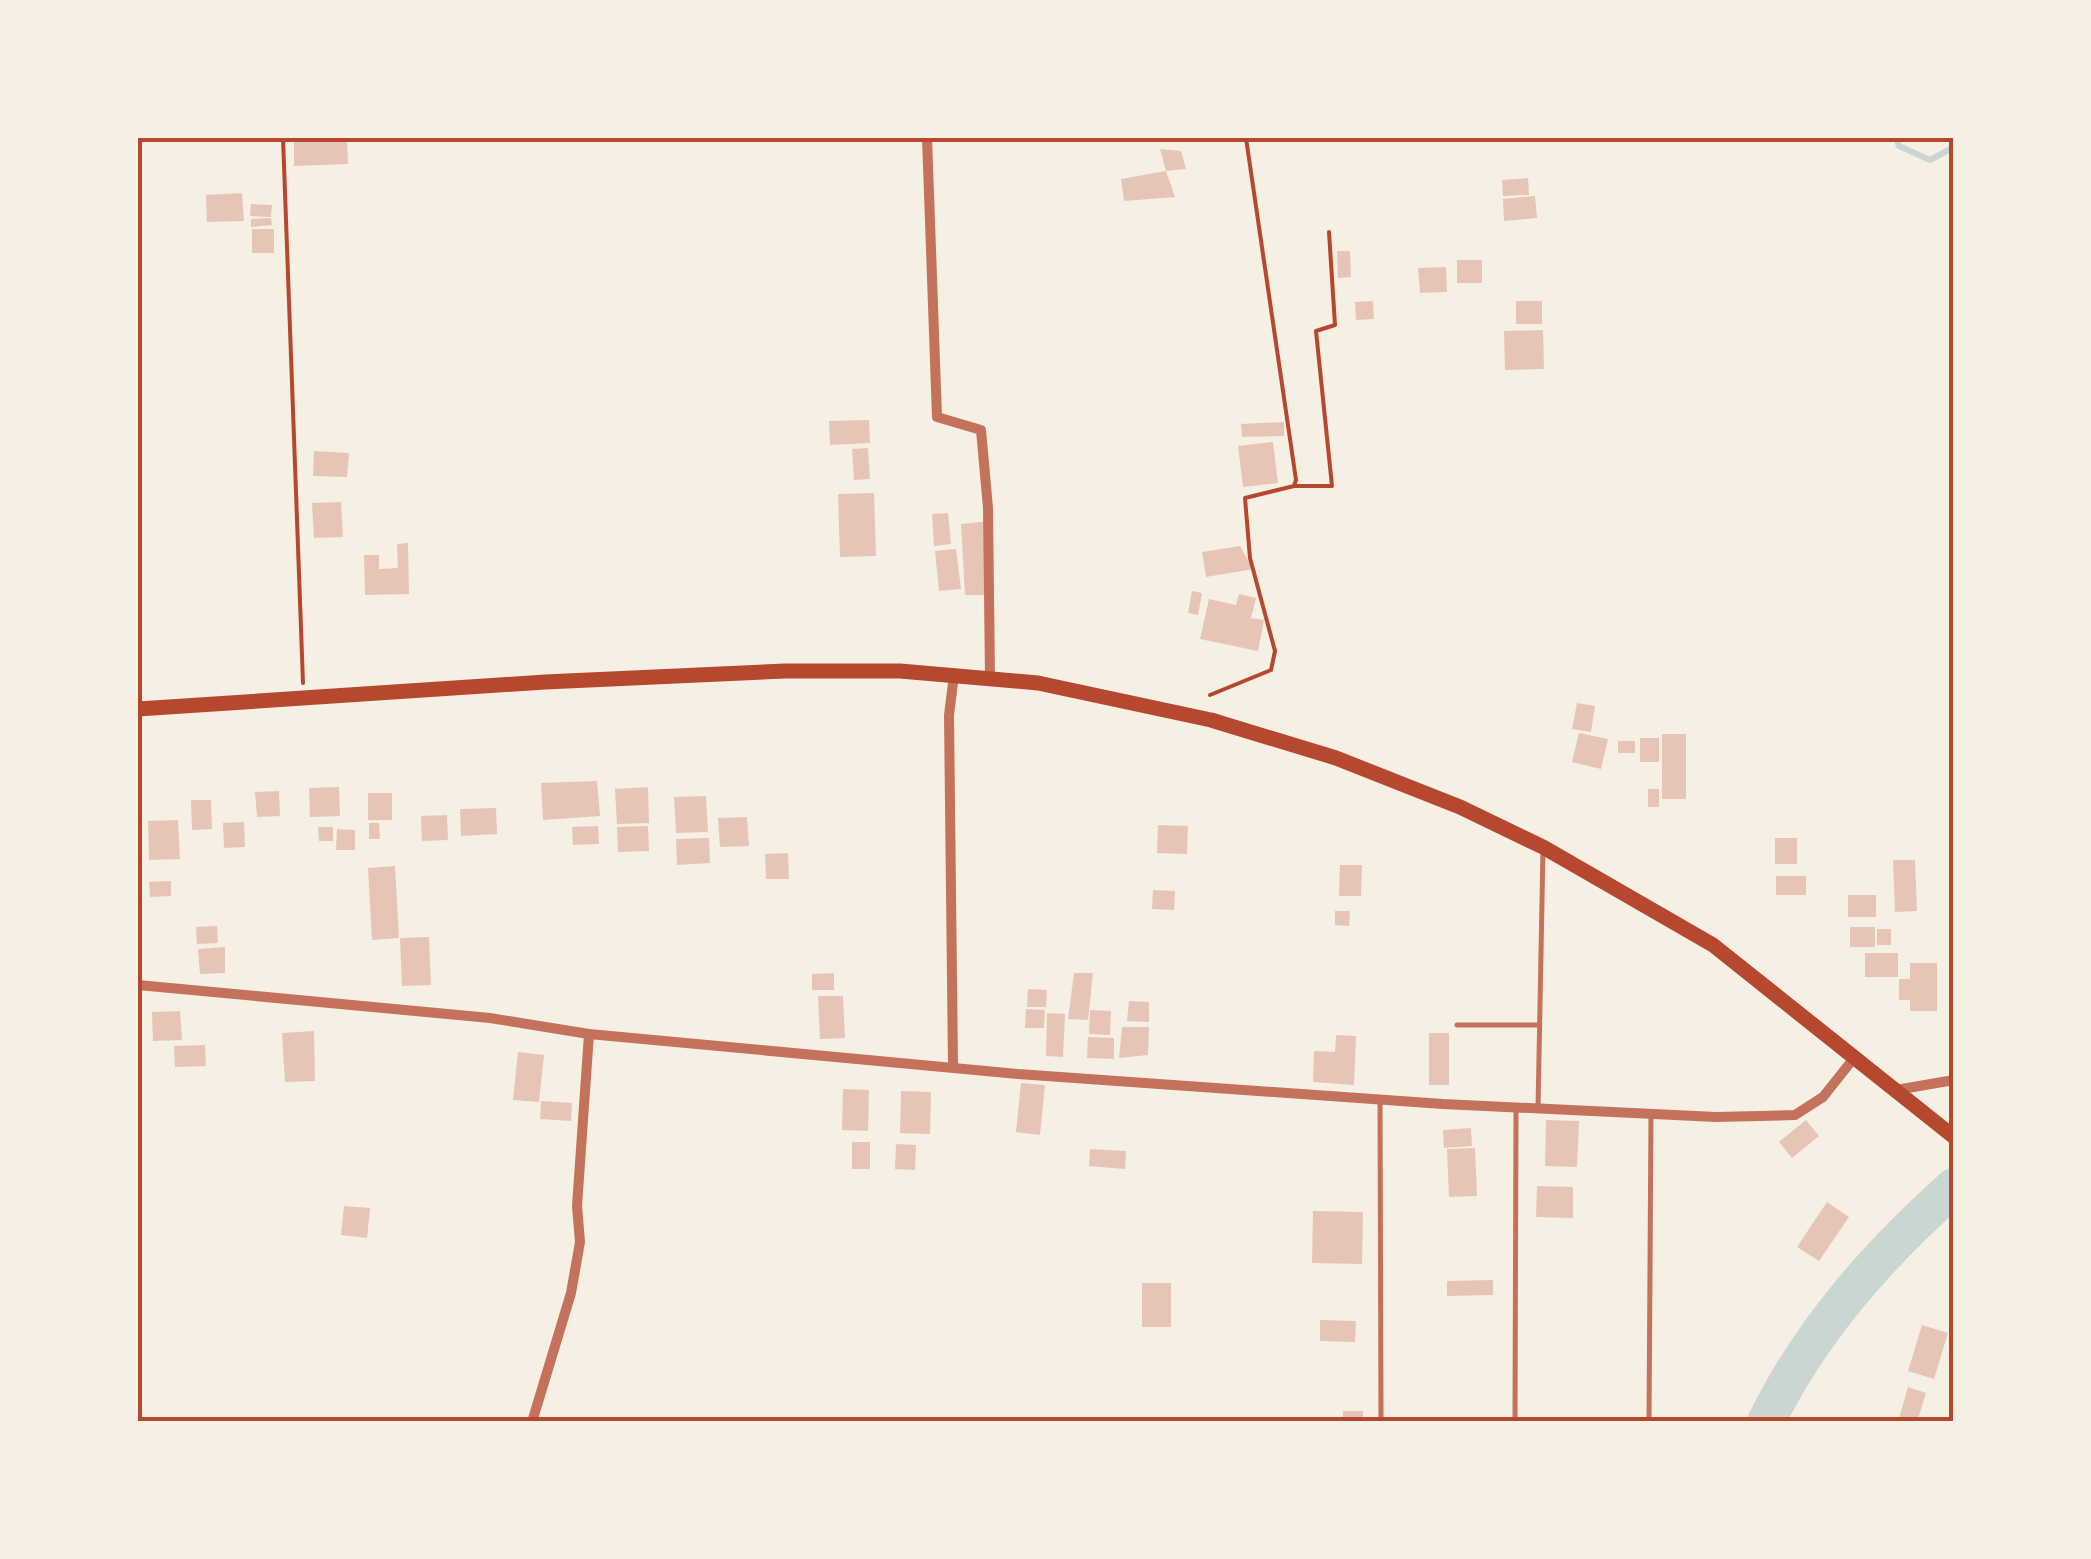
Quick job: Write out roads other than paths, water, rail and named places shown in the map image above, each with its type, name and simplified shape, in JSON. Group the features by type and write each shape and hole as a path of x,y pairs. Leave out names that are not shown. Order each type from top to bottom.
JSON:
{"highway":[{"path":"138,709 785,671 900,670 1038,683 1211,720 1336,758 1460,806 1543,847 1713,945 1947,1131"}],"street":[{"path":"928,138 937,416 982,430 988,508 990,678"},
{"path":"953,1067 949,714 954,675"},
{"path":"138,985 490,1018 589,1034 953,1067 1380,1100 1716,1117 1795,1115 1823,1097 1854,1058"},
{"path":"532,1422 572,1293 580,1242 577,1206 589,1034"},
{"path":"1895,1090 1954,1080"}],"lane":[{"path":"1538,1108 1543,847"},
{"path":"1457,1025 1540,1025"},
{"path":"1380,1100 1381,1422"},
{"path":"1515,1422 1516,1107"},
{"path":"1649,1422 1651,1114"}],"waterway":[{"path":"1896,138 1899,146 1930,160 1954,147"},
{"path":"1766,1422 1804,1356 1848,1296 1899,1239 1954,1187"}]}
